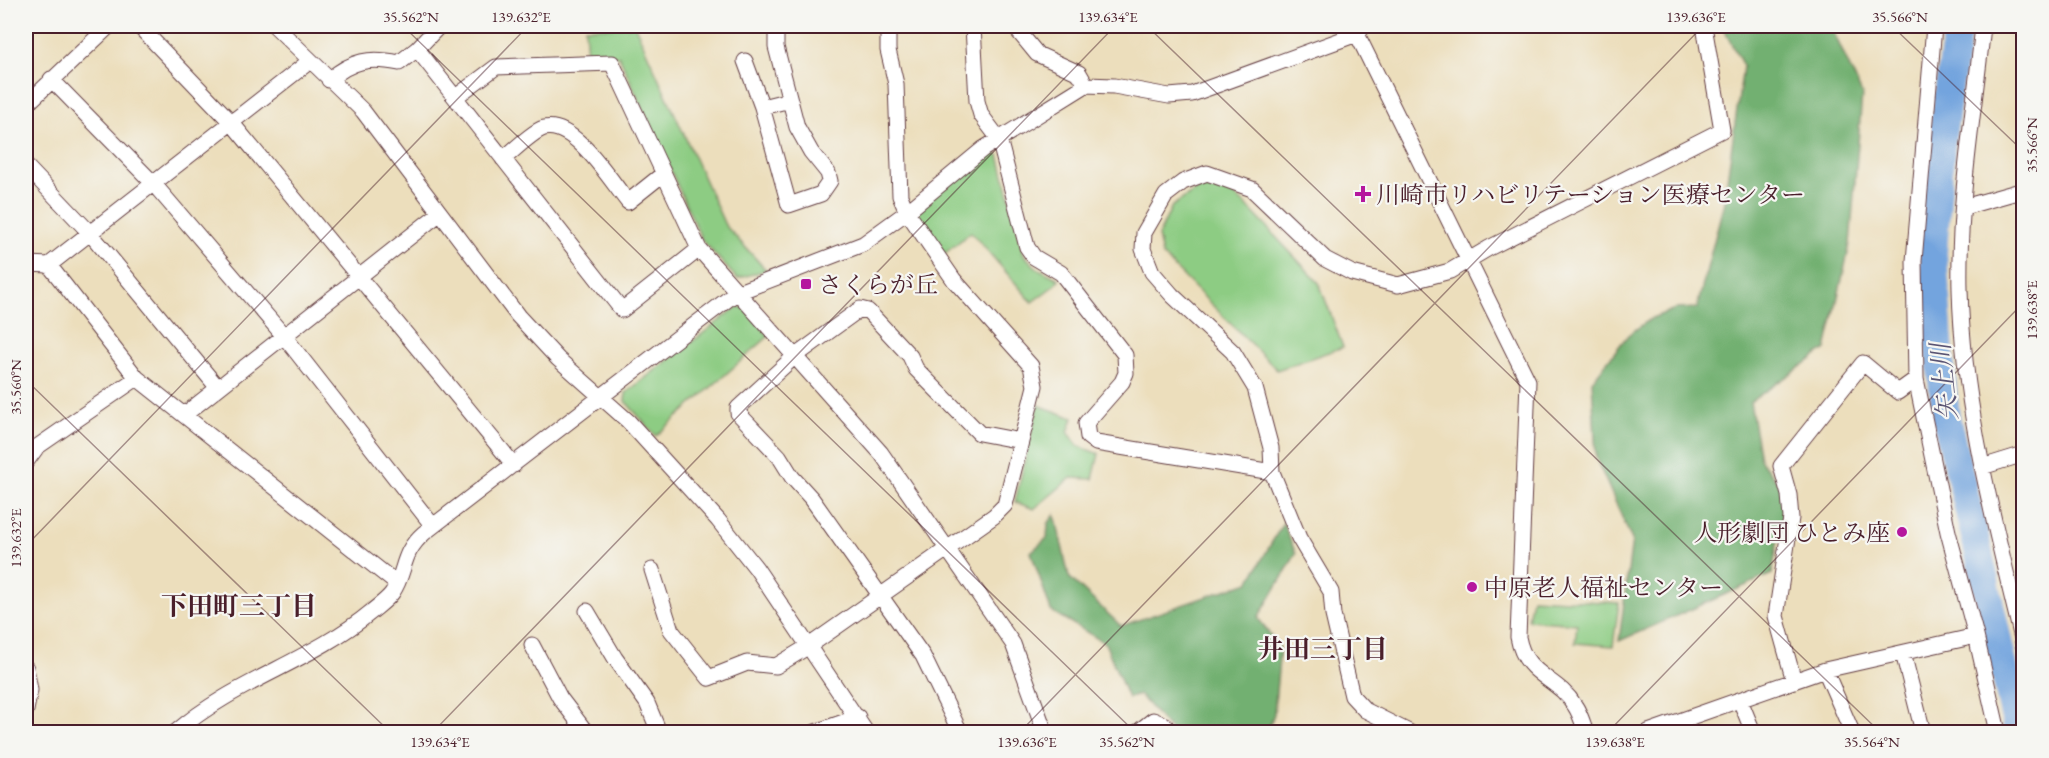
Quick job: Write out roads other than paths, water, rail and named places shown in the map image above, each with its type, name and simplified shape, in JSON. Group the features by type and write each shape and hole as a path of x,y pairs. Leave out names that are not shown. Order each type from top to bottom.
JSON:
{"street":[{"path":"26,105 109,26"},
{"path":"139,26 231,123 360,276 514,465"},
{"path":"276,26 363,111 518,316 558,359 628,421 718,520 756,568 866,732"},
{"path":"330,80 344,67 376,58 399,63 439,26"},
{"path":"745,61 762,107 789,205 821,194 830,181 828,173 810,152 797,127 776,48 776,26"},
{"path":"652,570 671,630 709,678 747,663 776,666 809,646 948,550 994,516 1005,505 1035,386 1031,366 954,280 907,212 900,196 896,84 888,50 888,26"},
{"path":"974,26 977,101 981,115 999,139 1027,247 1034,257 1061,273 1125,355 1126,373 1122,382 1086,423 1088,437 1095,443 1272,472"},
{"path":"1014,26 1037,54 1079,73 1086,85"},
{"path":"1409,732 1365,710 1352,696 1333,615 1331,592 1299,538 1272,472 1271,448 1255,388 1233,352 1172,295 1152,272 1143,249 1144,233 1166,195 1183,182 1207,173 1232,179 1252,189 1325,259 1352,273 1398,285 1450,271 1722,130 1704,26"},
{"path":"1934,26 1914,261 1916,379 1948,532 1976,636 1998,732"},
{"path":"1983,26 1964,207 1960,287 1964,351 1972,420 1992,521 2021,620 2024,647"},
{"path":"176,732 201,710 339,636 372,611 392,592 411,545 736,293 863,244 999,139 1086,85 1114,86 1169,96 1192,94 1360,30 1528,381 1518,637 1521,654 1531,668 1565,694 1575,706 1586,732"},
{"path":"417,48 457,96 503,159 622,310 699,249"},
{"path":"26,261 28,264 49,265 152,182 310,61"},
{"path":"457,96 496,67 612,63 699,249 881,453 1013,644 1045,732"},
{"path":"51,79 152,182 284,336 434,526"},
{"path":"762,107 790,100"},
{"path":"503,159 543,128 558,128 575,136 628,202 663,174"},
{"path":"26,166 90,233 218,388"},
{"path":"1964,207 2024,190"},
{"path":"184,415 440,213"},
{"path":"49,265 137,378 396,583"},
{"path":"960,732 923,656 779,456 738,413 738,408 794,357 860,309 868,311 910,356 916,369 979,433 1021,441"},
{"path":"1794,681 1776,616 1791,518 1789,495 1781,466 1863,363 1898,393 1916,379"},
{"path":"26,462 37,447 137,378"},
{"path":"1982,467 2022,457"},
{"path":"587,611 599,627 615,658 647,704 659,732"},
{"path":"1648,732 1673,728 1740,700 1825,670 1976,636"},
{"path":"532,645 560,698 586,732"},
{"path":"1903,653 1923,732"},
{"path":"26,668 30,690 26,710"},
{"path":"1825,670 1852,732"},
{"path":"1740,700 1753,732"},
{"path":"815,732 858,717"},
{"path":"1138,732 1154,720 1165,725 1169,732"}],"waterway":[{"name":"矢上川","path":"1958,26 1941,143 1933,253 1941,370 1946,418 2018,732"}],"place":[{"name":"川崎市リハビリテーション医療センター","path":"1363,194"},
{"name":"さくらが丘","path":"806,284"},
{"name":"人形劇団 ひとみ座","path":"1902,532"},
{"name":"中原老人福祉センター","path":"1472,587"}],"district":[{"name":"下田町三丁目","path":"239,606"},
{"name":"井田三丁目","path":"1323,649"}]}
